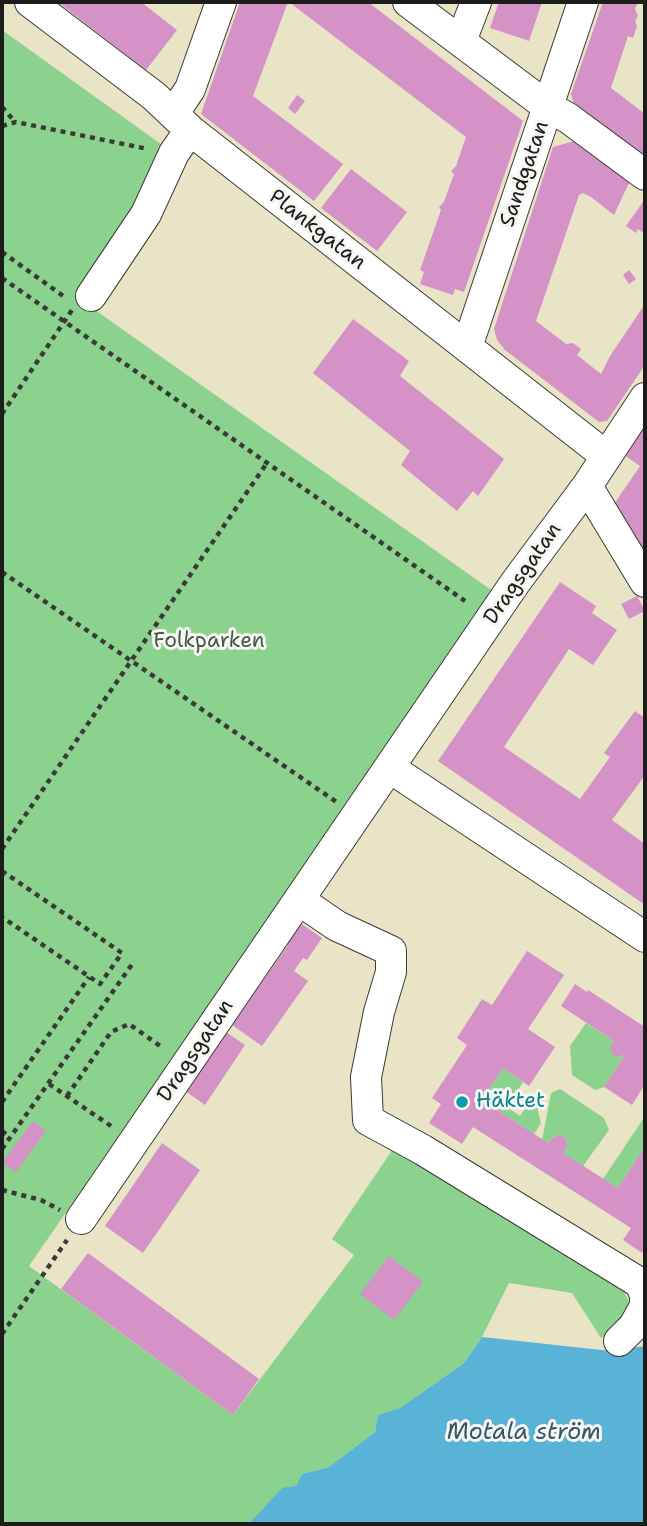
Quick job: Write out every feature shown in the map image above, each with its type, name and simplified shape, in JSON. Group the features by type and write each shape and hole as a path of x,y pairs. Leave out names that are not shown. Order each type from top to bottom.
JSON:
{"street":[{"name":"Plankgatan","path":"30,2 179,132 467,347 606,456"},
{"path":"85,296 146,214 179,132 190,89 221,2"},
{"path":"408,2 548,107 568,118 645,175"},
{"path":"461,41 476,2"},
{"name":"Sandgatan","path":"467,347 583,2"},
{"name":"Dragsgatan","path":"81,1219 515,583 587,486 645,398"},
{"path":"587,486 645,582"},
{"path":"390,768 645,937"},
{"path":"299,900 337,926 391,951 391,972 379,1012 366,1077 368,1120 423,1150 640,1283 645,1295 645,1305 634,1326 619,1341"}],"path":[{"path":"2,107 16,122"},
{"path":"2,126 16,122 179,132"},
{"path":"2,252 66,298 85,296"},
{"path":"2,278 465,601"},
{"path":"2,414 64,321 85,296"},
{"path":"2,849 267,463"},
{"path":"2,572 341,806"},
{"path":"2,871 122,953 100,984 2,917"},
{"path":"2,1149 133,963"},
{"path":"2,1102 89,976"},
{"path":"67,1096 111,1031 129,1024 163,1048"},
{"path":"49,1083 111,1126"},
{"path":"2,1131 10,1137"},
{"path":"2,1190 41,1200 81,1219 2,1334"}],"green space":[{"name":"Folkparken","path":"2,30 165,147 141,199 81,300 494,592 29,1266 233,1415 354,1255 332,1239 395,1146 618,1278 634,1313 601,1338 572,1293 509,1283 482,1337 464,1363 400,1408 378,1415 375,1432 329,1467 302,1474 296,1486 249,1524 2,1524"},
{"path":"586,1023 614,1041 613,1054 617,1057 625,1055 604,1087 595,1090 572,1075 570,1046"},
{"path":"503,1068 523,1082 507,1107 520,1116 534,1095 541,1123 534,1134 482,1100"},
{"path":"560,1089 604,1118 609,1130 583,1166 563,1153 568,1146 566,1139 560,1135 553,1137 548,1143 542,1140 551,1093"},
{"path":"645,1116 645,1146 618,1188 603,1179"}],"water":[{"name":"Motala ström","path":"482,1337 611,1351 645,1346 645,1524 249,1524 282,1488 296,1486 302,1474 329,1467 375,1432 378,1415 400,1408 464,1363"}],"building":[{"path":"58,2 141,2 177,30 146,70"},
{"path":"240,2 288,2 253,96 343,164 314,201 201,114"},
{"path":"289,2 368,2 523,121 464,292 455,289 453,295 420,284 424,272 420,270 441,210 439,207 444,202 454,174 451,171 456,166 466,137"},
{"path":"499,2 542,2 529,41 490,28"},
{"path":"603,2 638,2 635,9 638,16 635,21 637,26 633,38 628,36 611,88 645,114 645,158 574,104 571,94"},
{"path":"297,95 305,101 295,114 288,108"},
{"path":"574,141 630,181 614,215 591,197 583,193 579,195 536,321 566,344 573,343 581,349 577,355 601,374 645,304 645,365 607,421 599,422 505,350 497,340 494,329 553,147"},
{"path":"351,169 407,212 377,251 321,208"},
{"path":"645,199 645,234 638,229 636,233 626,226"},
{"path":"629,270 636,279 629,284 623,275"},
{"path":"353,319 409,361 400,376 504,459 478,496 473,491 457,511 401,465 410,451 313,373"},
{"path":"645,414 645,570 608,513 640,466 620,452"},
{"path":"560,582 596,606 592,613 617,630 593,665 569,649 504,747 580,799 610,757 604,753 635,711 645,718 645,780 643,778 612,820 645,844 645,905 438,761"},
{"path":"637,596 645,611 629,619 621,604"},
{"path":"296,920 322,938 307,960 303,958 294,971 308,981 262,1046 232,1025 288,945 281,941"},
{"name":"Häktet","path":"527,951 564,975 528,1029 555,1047 529,1086 503,1068 482,1100 548,1143 553,1137 560,1135 566,1139 568,1146 563,1153 618,1188 645,1146 645,1247 642,1253 623,1240 631,1228 473,1127 462,1144 429,1123 441,1104 432,1098 467,1045 457,1038 482,999 492,1005"},
{"name":"Häktet","path":"575,984 645,1027 645,1084 632,1105 604,1087 625,1055 617,1057 612,1054 611,1046 614,1041 561,1006"},
{"path":"226,1032 245,1045 205,1105 185,1091"},
{"path":"33,1121 46,1131 16,1172 2,1163"},
{"path":"162,1143 200,1170 143,1253 105,1226"},
{"path":"88,1253 259,1379 233,1415 61,1289"},
{"path":"389,1256 423,1282 394,1320 360,1294"}],"place":[{"name":"Häktet","path":"462,1102"}]}
